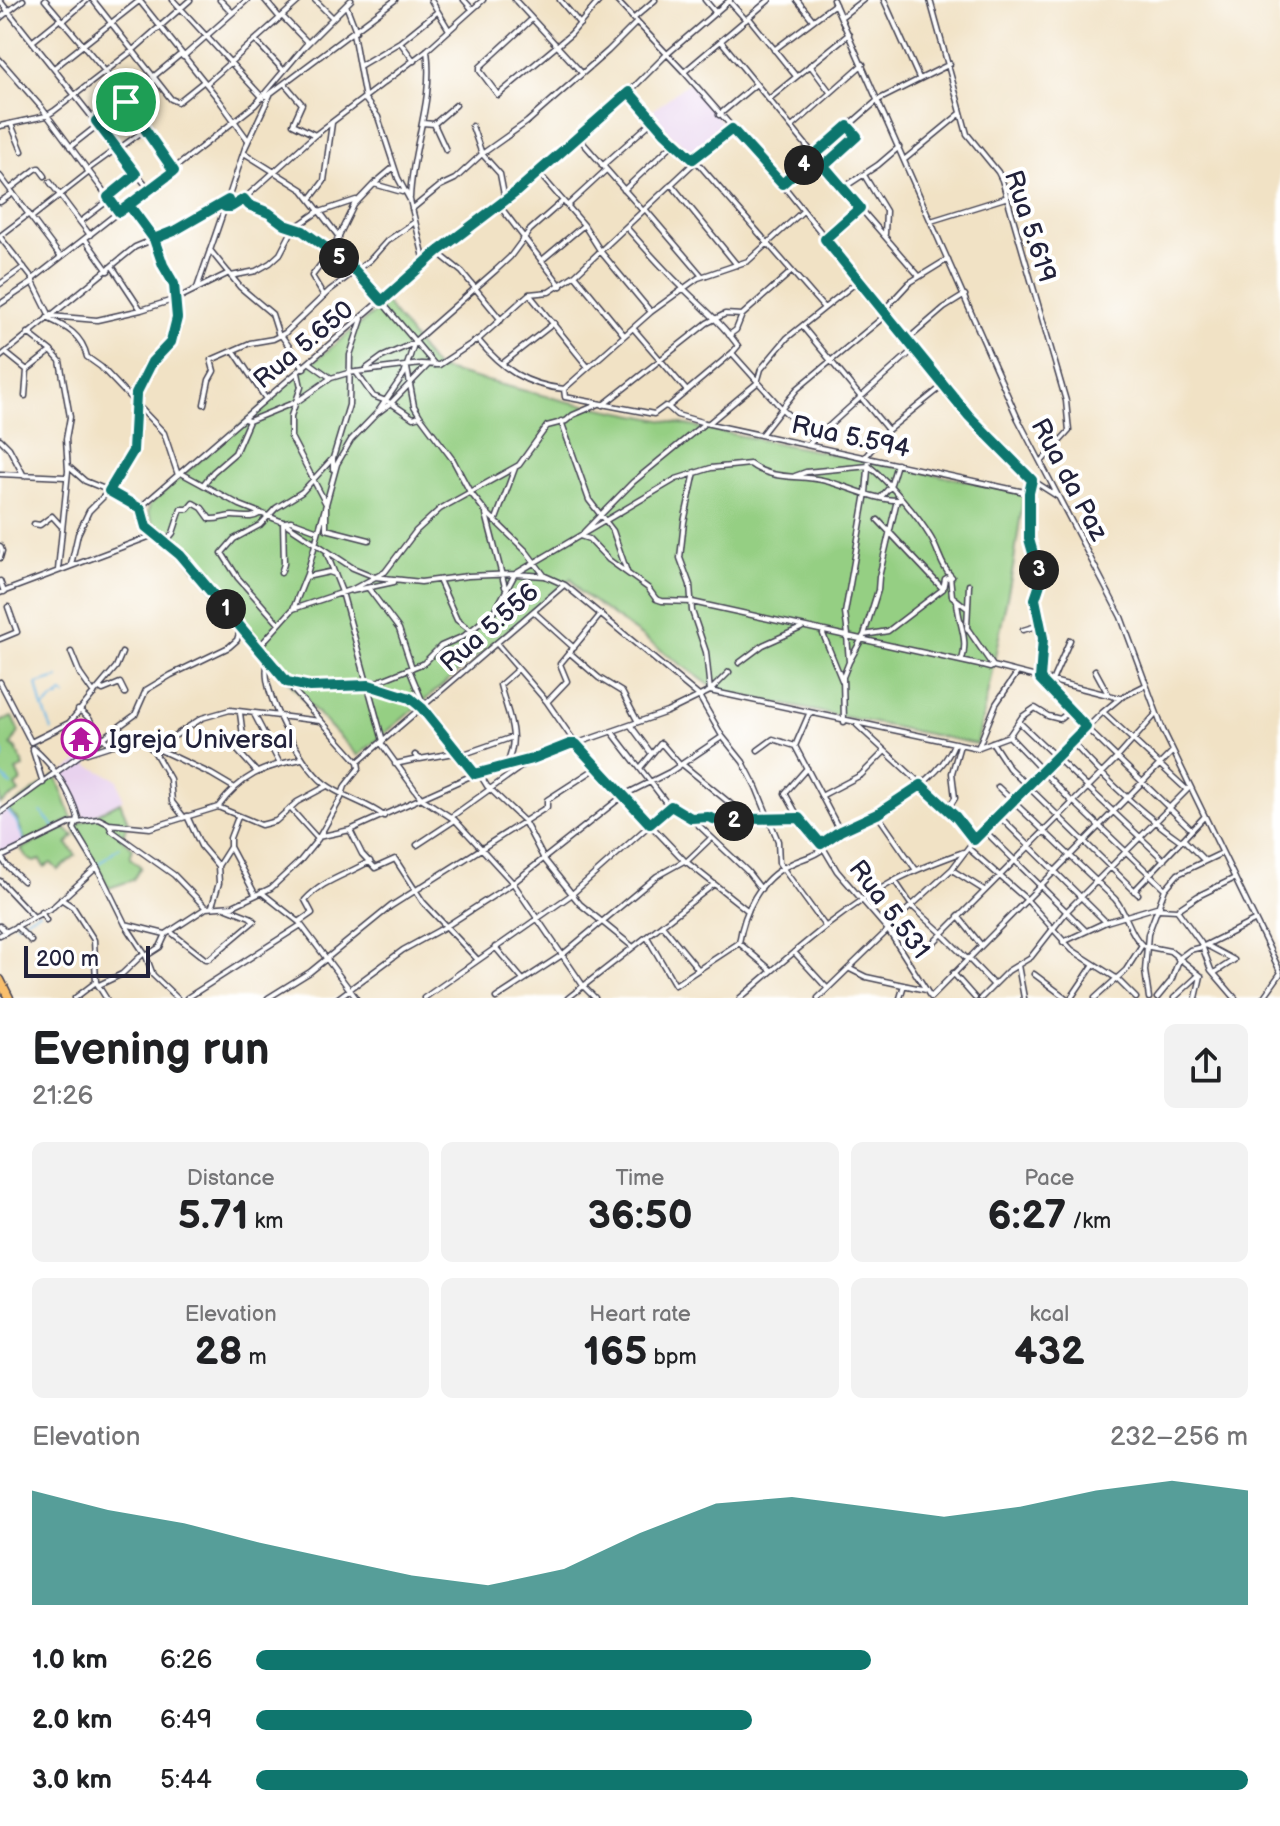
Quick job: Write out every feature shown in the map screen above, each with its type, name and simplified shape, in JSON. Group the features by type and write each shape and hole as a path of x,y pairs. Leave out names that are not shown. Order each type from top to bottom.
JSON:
{"highway":[{"path":"0,980 6,998"},
{"path":"0,991 6,998"}],"street":[{"path":"0,18 23,0"},
{"path":"45,0 105,71 174,171"},
{"path":"33,41 90,0 176,102 231,62 300,0"},
{"path":"54,68 139,0 249,141"},
{"path":"173,0 266,96"},
{"path":"5,124 46,116 132,51 190,0"},
{"path":"220,0 232,12"},
{"path":"70,147 247,0"},
{"path":"265,0 308,43"},
{"path":"315,0 333,18"},
{"path":"197,288 266,96 283,70 351,0"},
{"path":"0,304 174,171 266,96 395,0"},
{"path":"431,0 449,30"},
{"path":"464,0 472,9"},
{"path":"225,207 244,199 315,135 414,61 483,0"},
{"path":"515,0 581,73"},
{"path":"560,0 580,24"},
{"path":"532,19 480,67 495,94 500,95 556,46 600,0"},
{"path":"616,0 782,184 969,416 1032,480 1058,496"},
{"path":"412,209 527,122 608,51 655,0"},
{"path":"705,0 716,13"},
{"path":"684,72 769,0"},
{"path":"797,0 813,20"},
{"path":"841,17 863,0"},
{"path":"884,0 919,78"},
{"name":"Rua 5.619","path":"930,0 967,134 998,172 1066,401 1069,431 1041,462"},
{"path":"0,1 149,189"},
{"path":"730,1 795,76"},
{"name":"Rua 5.650","path":"141,509 425,262 538,172 730,1"},
{"path":"774,50 834,2"},
{"name":"Rua da Paz","path":"834,2 1018,419 1121,617 1156,714 1189,788 1280,972"},
{"path":"346,5 355,32 365,99 378,117 394,167 410,200"},
{"path":"360,65 400,42 437,12"},
{"path":"769,99 849,34"},
{"path":"255,40 283,70"},
{"path":"721,41 919,276"},
{"path":"400,42 414,61"},
{"path":"425,262 410,200 415,150 430,83 427,50"},
{"path":"1,63 119,212"},
{"path":"792,127 863,64"},
{"path":"782,184 878,100 950,64"},
{"path":"810,65 831,92"},
{"path":"285,84 302,104 293,124 315,135"},
{"path":"719,115 756,84"},
{"path":"629,92 695,160 824,308"},
{"path":"423,123 434,124 456,105"},
{"path":"904,160 962,113"},
{"path":"0,118 22,151"},
{"path":"365,370 382,357 415,341 510,257 524,237 565,204 654,120"},
{"path":"311,198 324,181 332,123"},
{"path":"434,124 446,150"},
{"path":"472,126 482,154 500,174 505,200"},
{"path":"824,166 857,136 848,126"},
{"path":"146,129 0,238 33,281 48,317 83,342 87,357 101,367 164,433 172,462 179,474 283,522 326,552 375,577 399,581 515,574 545,576 565,585 699,696 722,736 743,762 778,841 778,860 825,926"},
{"path":"377,413 434,365 478,340 529,294 549,292 575,275 695,160 732,129"},
{"path":"577,136 702,276"},
{"path":"624,190 675,142"},
{"path":"843,188 899,147"},
{"path":"244,152 303,190 339,237"},
{"path":"324,296 312,277 330,252 359,199 394,167"},
{"path":"0,202 36,169 39,168 45,176"},
{"path":"538,172 584,225 601,252 651,312"},
{"path":"80,222 136,174"},
{"path":"864,175 886,211 884,236"},
{"path":"0,176 60,256"},
{"path":"50,182 90,235"},
{"path":"374,184 404,192"},
{"path":"671,184 737,265"},
{"path":"931,221 1006,197"},
{"path":"244,199 249,205 295,228 357,272 434,365"},
{"path":"48,317 97,320 176,299 230,275 256,271 280,254 295,228 320,212 359,199"},
{"path":"0,357 135,247 174,231 228,200"},
{"path":"71,565 78,534 89,511 109,491 133,451 136,394 152,362 173,336 177,318 174,284 154,239 129,205"},
{"path":"499,205 561,286"},
{"path":"825,239 860,208"},
{"path":"564,389 651,312 702,276 748,261 803,211"},
{"path":"204,404 214,371 211,361 234,350 280,336 324,296 357,272 387,241 415,222"},
{"path":"541,261 584,225"},
{"path":"564,389 565,397 653,414 668,407 738,346 626,227"},
{"path":"85,239 141,310"},
{"path":"209,249 230,275 272,314 280,336 304,368"},
{"path":"437,252 475,287 501,320"},
{"path":"761,435 797,389 884,313 919,276 948,259"},
{"path":"0,284 24,267"},
{"path":"729,335 736,330 742,315 792,271"},
{"path":"575,275 624,335"},
{"path":"580,536 633,482 757,383 764,365 802,326 858,281"},
{"path":"529,294 588,367"},
{"path":"907,340 934,316 965,295"},
{"path":"293,609 342,592 385,572 416,531 440,509 515,468 524,460 542,431 553,423 601,405 715,319 725,314 742,315"},
{"path":"333,472 333,458 349,405 351,382 348,373 355,334 363,317"},
{"path":"503,363 554,323"},
{"path":"802,326 888,430"},
{"path":"633,328 687,391"},
{"path":"348,329 355,334"},
{"path":"28,333 51,351 62,366 70,417 58,570"},
{"path":"478,340 527,381 564,389"},
{"path":"258,648 293,609 305,577 333,472 342,452 377,413 407,368 415,341"},
{"path":"808,445 914,349"},
{"path":"234,350 266,399"},
{"path":"25,396 27,370 51,351"},
{"path":"6,353 27,370"},
{"path":"732,353 757,383 814,439"},
{"path":"310,363 331,378"},
{"path":"203,485 235,453 246,420 298,401 331,378 348,373 434,365"},
{"path":"407,368 412,381 414,406 453,460 470,492 535,561 545,576"},
{"path":"356,372 371,394 409,416 420,416"},
{"path":"298,373 301,387 291,416 291,437 326,504 326,529 369,540"},
{"path":"849,662 845,613 866,493 867,457 888,430 944,385"},
{"path":"301,387 311,392"},
{"name":"Rua 5.594","path":"668,407 677,415 707,423 1029,493"},
{"path":"561,421 589,500 613,531 628,574"},
{"path":"0,439 9,448 24,476"},
{"path":"279,624 238,578 222,555 223,550 234,539 254,530 281,504 302,492 333,458"},
{"path":"369,685 428,660 441,646 472,631 495,611 515,574 627,506 695,472 750,464 758,471 823,480 836,486 899,500"},
{"path":"881,497 890,487 897,464"},
{"path":"68,465 85,481 141,509 146,527 180,555 268,662 358,762"},
{"path":"793,477 806,472 869,466"},
{"path":"869,466 932,540 944,570 951,576 952,596 967,608"},
{"path":"495,522 515,468"},
{"path":"695,472 680,558 690,585 690,602 706,652 710,691"},
{"path":"0,474 67,477"},
{"path":"1032,480 1029,539 1041,581 1035,599 1043,638 1040,679 1191,829"},
{"path":"844,722 843,683 878,590 899,500"},
{"path":"0,581 2,592 156,536 168,539 181,509 188,509 193,503 199,505 210,519 230,516 251,518 262,513"},
{"path":"486,512 505,588"},
{"path":"34,524 42,525 52,516 61,526"},
{"path":"878,520 943,589"},
{"path":"283,522 291,521 318,531"},
{"path":"281,573 284,564 283,522"},
{"path":"580,536 589,539 609,560 648,588 656,599 690,602 863,636 1120,698"},
{"path":"0,546 0,558"},
{"path":"326,552 342,592 382,742 395,764 421,798 453,818 513,883 584,987 595,998"},
{"path":"305,577 329,572 335,574"},
{"path":"863,636 888,631 943,589 945,579 951,576"},
{"path":"439,580 457,620 472,631"},
{"path":"342,592 399,581"},
{"name":"Rua 5.556","path":"225,908 271,888 287,874 318,838 345,786 359,768 358,762 565,585"},
{"path":"969,585 967,628 993,666"},
{"path":"369,589 399,629 422,708"},
{"path":"957,601 966,648 962,660"},
{"path":"0,639 17,632 8,607"},
{"path":"534,612 599,678 622,692 638,722"},
{"path":"547,702 567,682 560,665 601,614"},
{"path":"1023,630 1040,625"},
{"path":"0,813 135,715 146,690 229,647 237,640 240,627"},
{"path":"739,663 763,645 796,629 815,629"},
{"path":"823,634 843,683"},
{"path":"1052,681 1070,640"},
{"path":"497,644 547,702 576,744 623,796 685,861 747,910"},
{"path":"71,652 80,674 94,694"},
{"path":"32,745 69,723 116,667 122,653"},
{"path":"268,662 266,676 279,717 301,759 327,786 384,816"},
{"path":"506,766 512,756 513,737 510,712 500,685 519,668"},
{"path":"1095,670 1108,694"},
{"path":"290,808 318,838 350,830 477,774 532,759 687,704 710,691 729,672"},
{"path":"979,747 996,704 1017,673"},
{"path":"0,682 32,745 43,783"},
{"path":"287,682 310,687 369,685 410,698 422,708 490,789 524,821 544,859 571,895 633,947"},
{"path":"100,688 103,690 120,683 125,693"},
{"path":"740,998 825,926 863,900 916,870 963,852 1086,727 1120,698 1146,685"},
{"path":"710,691 844,722 979,747 1009,736 1035,708 1060,719 1070,711"},
{"path":"78,710 86,714 102,740 112,745"},
{"path":"80,755 112,745 173,737 215,713 230,710 322,721"},
{"path":"953,973 978,998 1018,964 1031,957 1067,911 1189,788 1103,712"},
{"path":"240,713 243,736 236,749 256,771"},
{"path":"254,714 280,764"},
{"path":"795,746 809,714"},
{"path":"929,947 1102,774 1156,714"},
{"path":"1019,722 1164,860"},
{"path":"856,724 948,809 974,840"},
{"path":"630,725 651,753"},
{"path":"612,732 671,806 691,818 747,871 761,889"},
{"path":"338,998 403,950 513,883 623,796 681,764 722,736"},
{"path":"1009,736 1165,889"},
{"path":"395,764 416,757 460,754 513,737"},
{"path":"758,750 773,739 795,746 840,831"},
{"path":"144,742 154,751 170,779 172,802 218,866"},
{"path":"992,742 1028,787 1136,892 1205,816"},
{"path":"1072,742 1127,798 1205,861"},
{"path":"640,768 661,743 681,764 749,819"},
{"path":"647,937 675,985 739,943 747,910 761,889 783,867 812,858 840,831 877,814 921,785 957,744"},
{"path":"948,809 955,798 952,773 957,744"},
{"path":"32,745 56,773 77,813 74,829 157,980 177,998"},
{"path":"154,751 158,749 180,758 233,787"},
{"path":"931,998 1173,751"},
{"path":"823,795 861,775 884,752"},
{"path":"23,881 1,857 75,822 99,819 109,824 150,828 218,807 233,787 256,771 301,759"},
{"path":"417,845 532,759"},
{"path":"268,998 310,972 375,918 547,807 547,800 598,767"},
{"path":"691,818 708,817 725,823 799,818 785,793 807,768"},
{"path":"218,807 261,825 276,821 290,808 327,786"},
{"path":"998,787 1096,881 1126,916 1133,934 1144,946 1170,951 1200,976"},
{"path":"424,998 571,895 671,806"},
{"path":"877,814 916,870"},
{"path":"999,816 1106,922"},
{"path":"238,817 230,847 258,893 300,924 356,998"},
{"name":"Rua 5.531","path":"799,818 837,871 887,929 931,998"},
{"path":"109,824 112,831 179,879 209,907 225,908 254,921 209,959 169,934 125,924"},
{"path":"350,830 362,854 377,868 394,858 423,902 477,959"},
{"path":"984,830 1086,931"},
{"path":"496,998 562,955 599,921 657,876 685,861 710,839"},
{"path":"75,998 122,974 145,954 160,947 169,934 209,907 219,883 218,866 230,847"},
{"path":"968,848 1001,874 1054,927 1063,942 1116,978 1136,998"},
{"path":"820,997 952,869 963,852"},
{"path":"1149,998 1144,946 1165,889 1178,874 1222,852"},
{"path":"187,998 312,914 305,900 312,892 370,861"},
{"path":"0,935 53,907 97,867"},
{"path":"952,869 984,890"},
{"path":"1063,942 1126,916 1159,908 1177,910 1235,878"},
{"path":"0,881 33,916"},
{"path":"895,881 912,906 993,984"},
{"path":"568,998 713,885"},
{"path":"61,899 73,907 96,945 98,984 106,998"},
{"path":"1177,910 1204,946 1213,972 1235,998"},
{"path":"41,912 46,920"},
{"path":"958,916 981,945"},
{"path":"1157,998 1171,983 1179,959 1190,950 1255,920"},
{"path":"662,925 698,969"},
{"path":"0,926 6,932"},
{"path":"16,926 31,941"},
{"path":"739,943 772,971"},
{"path":"1095,998 1126,970 1144,946"},
{"path":"1174,998 1200,976 1234,960 1204,946"},
{"path":"495,947 523,980"},
{"path":"794,952 827,988"},
{"path":"1018,964 1024,998"},
{"path":"1034,974 1068,998 1094,964"},
{"path":"850,969 866,977 926,990"},
{"path":"1263,998 1280,972"},
{"path":"1196,998 1200,976"},
{"path":"900,998 904,985"}],"shaded area":[{"path":"689,82 729,131 696,156 665,129 652,111"},
{"path":"82,758 90,766 118,780 123,799 85,819 60,775"},
{"path":"6,809 16,821 24,844 0,857 0,814"}],"green space":[{"path":"386,303 436,368 565,401 1024,492 1013,568 977,744 718,691 580,592 571,578 358,756 301,696 167,535 153,523 148,512 150,504"},
{"path":"12,717 19,732 11,745 24,767 16,770 21,781 15,786 19,792 0,804 0,722"},
{"path":"56,775 72,819 26,843 17,819 8,809"},
{"path":"120,802 128,821 122,839 133,848 130,858 141,867 133,880 109,888 75,829 78,824"},
{"path":"64,828 74,836 67,844 76,855 58,870 51,863 44,867 40,860 34,862 28,859 21,849"}],"waterway":[{"path":"52,730 37,684 58,678"},
{"path":"56,698 62,693 66,696"},
{"path":"45,707 59,698"},
{"path":"32,741 40,752"},
{"path":"0,746 4,754 0,764"},
{"path":"0,774 11,785"},
{"path":"7,810 16,821 25,843"},
{"path":"41,812 56,829"},
{"path":"98,864 119,847"},
{"path":"16,924 39,912"}],"place":[{"name":"Igreja Universal","path":"81,739"}],"route":[{"path":"126,102 96,121 136,174 108,197 119,212 129,205 133,208 154,239 194,221 228,200 225,207 244,199 285,225 303,231 351,266 382,301 437,252 516,192 629,92 693,159 732,129 782,184 848,126 857,136 824,166 860,208 825,239 969,416 1032,480 1029,539 1041,581 1035,599 1043,638 1040,679 1045,688 1086,727 974,840 956,817 921,785 877,814 840,831 821,844 799,818 725,823 708,817 691,818 671,806 650,824 576,744 475,774 422,708 410,698 369,685 310,687 287,682 180,555 146,527 141,509 109,491 133,451 136,394 152,362 171,342 177,318 174,284 154,239 129,205 174,171 126,102"}]}
